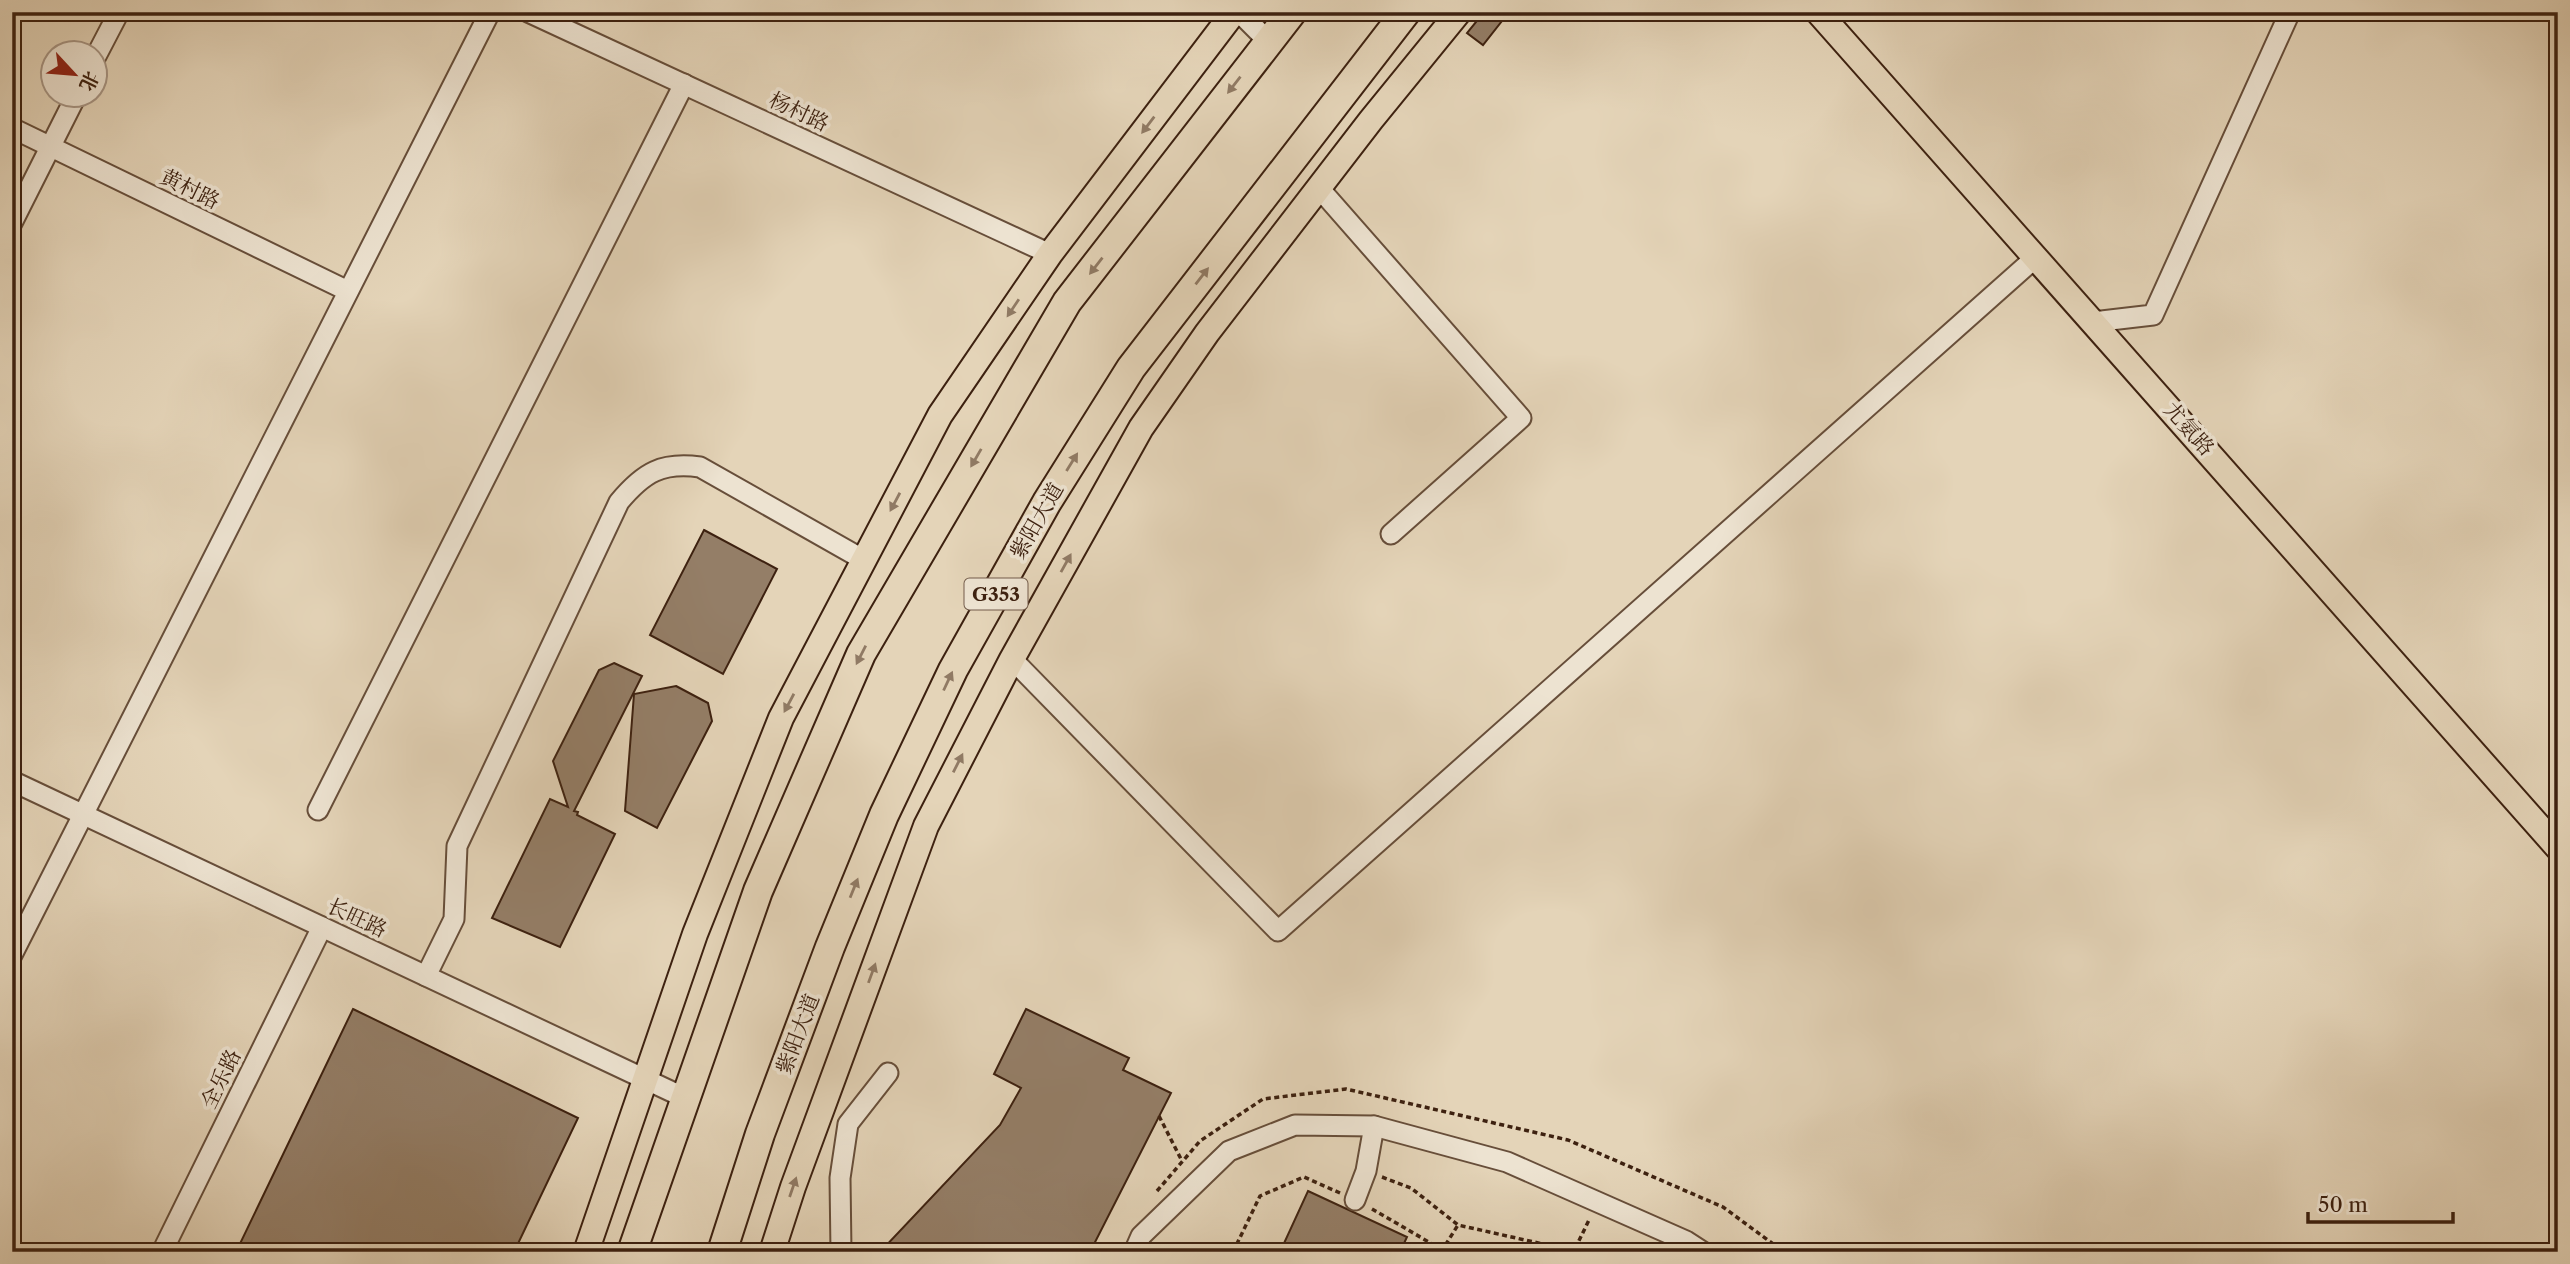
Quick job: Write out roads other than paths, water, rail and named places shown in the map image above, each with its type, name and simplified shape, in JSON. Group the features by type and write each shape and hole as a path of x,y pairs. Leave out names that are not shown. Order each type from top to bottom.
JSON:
{"highway":[{"path":"632,1252 683,1097 758,891 861,654 1067,302 1292,12"},
{"name":"紫阳大道","path":"722,1252 760,1134 830,947 884,816 960,658 1047,502 1131,368 1406,12"}],"main road":[{"path":"586,1252 695,934 782,718 940,415 1050,254 1236,12"},
{"path":"772,1252 793,1187 926,826 1012,659 1141,428 1207,333 1459,12"},
{"name":"尤氨路","path":"1818,12 2558,848"}],"street":[{"path":"106,38 119,12"},
{"path":"12,955 490,12"},
{"name":"杨村路","path":"528,12 1050,254"},
{"path":"1236,12 1268,41"},
{"path":"2093,322 2153,315 2290,12"},
{"path":"318,810 684,84"},
{"path":"12,223 70,108"},
{"name":"黄村路","path":"12,128 348,291"},
{"path":"1319,188 1521,418 1391,534"},
{"path":"1012,659 1278,932 2035,258"},
{"path":"426,976 454,919 457,846 619,502 630,488 651,472 673,464 700,467 864,560"},
{"name":"长旺路","path":"12,781 683,1097"},
{"name":"全乐路","path":"162,1252 322,927"},
{"path":"841,1252 840,1178 848,1124 888,1073"},
{"path":"1134,1252 1141,1236 1229,1151 1295,1125 1374,1126 1507,1162 1696,1250"},
{"path":"1356,1200 1366,1171 1374,1126"}]}
